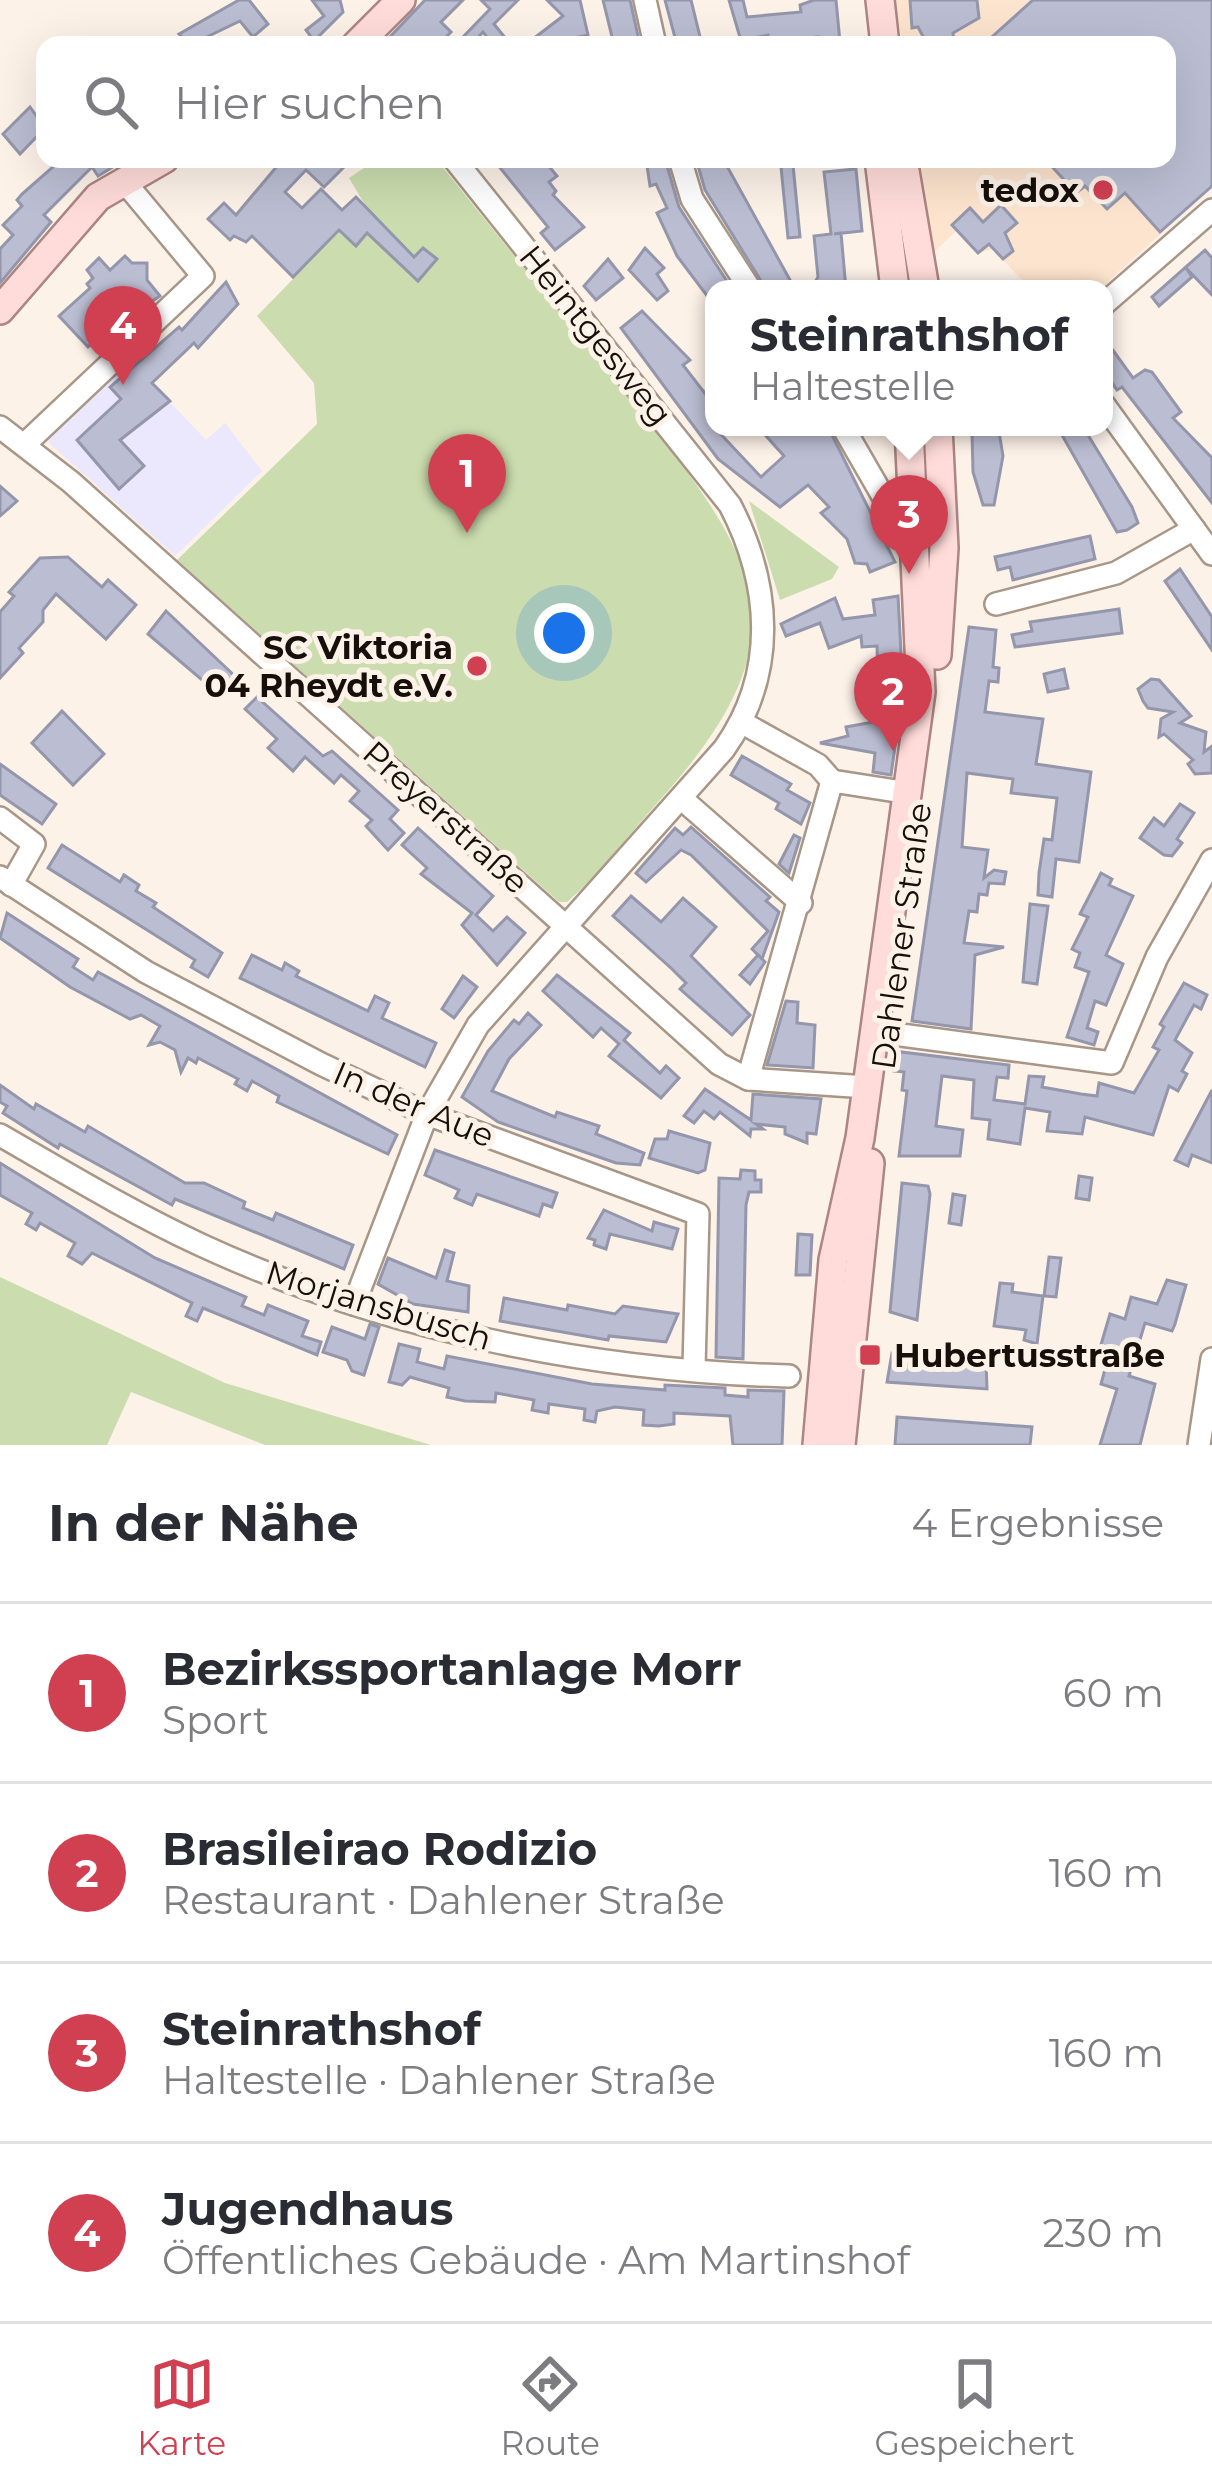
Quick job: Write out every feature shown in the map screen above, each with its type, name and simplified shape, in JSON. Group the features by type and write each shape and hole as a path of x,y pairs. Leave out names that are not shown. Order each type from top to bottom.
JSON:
{"main road":[{"path":"366,36 400,0"},
{"path":"862,0 866,36"},
{"path":"880,0 884,36"},
{"path":"0,310 71,224 123,180 146,168"},
{"path":"880,168 894,280"},
{"path":"905,168 923,280"},
{"name":"Dahlener Straße","path":"836,1444 886,1033 931,721 944,548 939,436"},
{"path":"941,461 954,436"},
{"name":"Dahlener Straße","path":"836,1444 833,1260 867,1088 921,692 910,439"}],"street":[{"path":"645,0 654,36"},
{"name":"Heintgesweg","path":"354,1304 427,1114 478,1025 682,799 741,722 760,669 764,613 757,567 730,505 461,168"},
{"path":"683,168 692,199 744,280"},
{"path":"25,444 203,276 123,180"},
{"path":"1113,296 1212,210"},
{"path":"1113,417 1212,554"},
{"name":"Preyerstraße","path":"0,427 25,444 719,1064 748,1079 867,1088"},
{"path":"848,436 884,499 914,500"},
{"path":"995,604 1116,573 1194,529"},
{"path":"741,722 818,765 832,782 909,793"},
{"path":"748,1079 802,903 832,782"},
{"path":"682,799 802,903"},
{"name":"In der Aue","path":"0,818 34,844 6,881 146,972 427,1114 698,1214 694,1368"},
{"path":"886,1033 1112,1063 1157,957 1212,860"},
{"name":"Morjansbusch","path":"0,1135 170,1230 354,1304 478,1338 789,1376"},
{"path":"1198,1445 1212,1359"}],"shaded area":[{"path":"895,0 1212,0 1212,187 1110,280 1022,280 993,249 978,253 956,231 934,252 921,168 1176,168 1176,36 901,36"},
{"path":"127,357 206,440 225,423 262,471 175,556 49,443 47,435"}],"green space":[{"path":"364,168 443,168 675,456 736,552 750,596 751,642 737,689 707,742 592,879 567,902 559,902 177,560 317,424 314,383 257,316 365,205 349,178"},
{"path":"749,501 839,567 832,579 780,600"},
{"path":"0,1277 225,1383 431,1445 265,1445 131,1392 107,1445 0,1445"}],"building":[{"path":"239,0 249,0 268,24 254,36 240,21 209,36 179,34"},
{"path":"312,0 340,0 343,12 319,36 310,36 306,30 324,16"},
{"path":"425,0 463,0 441,22 451,32 447,36 391,36"},
{"path":"481,0 518,0 494,24 504,36 483,32 464,36 490,9"},
{"path":"547,0 580,0 588,35 537,36 563,16"},
{"path":"603,0 630,0 638,36 612,36"},
{"path":"665,0 691,0 700,36 675,36"},
{"path":"729,0 743,0 747,17 801,12 800,5 814,0 836,0 839,36 740,36"},
{"path":"910,0 977,0 979,18 953,36 923,36 918,27 912,28"},
{"path":"1033,0 1212,0 1212,186 1160,232 1125,193 1107,209 1085,186 1076,193 1053,168 1176,168 1176,36 993,36"},
{"path":"30,107 36,115 36,137 20,154 3,134"},
{"path":"52,168 91,168 44,215 51,222 0,283 0,249 13,235 3,225 22,206 17,200"},
{"path":"275,168 343,168 324,187 306,170 285,192 302,208 321,189 342,210 356,197 414,257 423,248 437,259 418,281 367,233 356,246 339,230 293,277 252,236 246,242 234,236 230,240 208,219 224,203 236,215"},
{"path":"500,168 550,168 557,176 549,182 556,191 553,195 584,227 555,250 541,233 548,227"},
{"path":"647,168 668,168 679,207 726,280 705,280 705,293 677,256 657,213 667,208 656,184 650,186"},
{"path":"699,168 728,168 790,280 760,280 705,190"},
{"path":"781,168 793,168 800,237 788,238"},
{"path":"856,169 862,231 841,233 845,280 816,280 814,236 831,234 824,172"},
{"path":"1001,205 1017,223 1005,233 1013,251 1003,259 989,244 978,253 952,225 970,208 983,222"},
{"path":"645,248 664,268 657,274 668,291 657,300 629,270"},
{"path":"1205,250 1212,258 1212,295 1186,268 1192,277 1159,306 1152,297"},
{"path":"125,256 132,263 147,263 147,280 160,296 126,319 123,315 88,347 59,316 90,288 87,284 93,278 87,270 99,258 110,270"},
{"path":"608,259 623,278 596,300 584,286"},
{"path":"226,282 238,304 198,348 194,343 152,383 170,401 120,440 144,466 119,489 77,440 121,399 110,387 179,327 182,330"},
{"path":"642,311 690,360 683,365 705,393 705,436 722,436 761,477 784,456 766,436 832,436 895,562 870,572 867,564 855,563 847,539 821,513 829,507 808,485 780,507 718,459 621,328"},
{"path":"1113,350 1133,378 1145,370 1152,372 1181,412 1173,418 1212,458 1212,503 1122,387 1117,390"},
{"path":"972,436 1000,436 1003,456 994,505 983,505 973,472"},
{"path":"1063,436 1089,436 1132,507 1138,523 1117,532"},
{"path":"0,486 17,501 0,516"},
{"path":"1090,536 1095,559 1013,580 1010,567 998,570 995,557"},
{"path":"68,557 102,587 108,580 136,605 106,639 56,594 43,610 43,622 19,648 23,653 0,678 0,612 14,596 9,592 40,558"},
{"path":"1180,569 1212,617 1212,650 1165,581"},
{"path":"898,596 903,691 891,775 873,772 875,753 820,743 848,736 846,727 884,720 888,686 878,680 877,646 862,647 861,636 829,648 820,623 786,636 781,624 835,598 843,619 875,615 873,600"},
{"path":"1119,609 1122,633 1015,647 1012,635 1032,631 1030,622"},
{"path":"166,611 238,679 222,697 148,634"},
{"path":"969,627 996,630 993,667 999,668 998,682 989,681 985,712 1043,719 1036,764 1091,772 1079,862 1056,859 1052,897 1038,895 1039,873 1044,839 1052,840 1057,798 1011,793 1013,779 967,773 962,847 988,850 984,878 994,870 1006,872 1004,884 989,883 987,895 979,894 977,912 969,911 964,943 1004,947 975,955 971,1029 912,1021"},
{"path":"1064,669 1068,688 1048,692 1044,674"},
{"path":"1151,679 1159,680 1191,716 1180,723 1206,732 1204,752 1212,746 1212,773 1195,774 1188,764 1193,760 1164,734 1159,737 1161,719 1173,712 1148,708 1143,701 1138,689"},
{"path":"257,697 323,756 332,751 398,810 390,819 404,833 388,850 366,826 372,820 350,801 359,791 341,775 334,783 305,757 293,771 268,748 277,739 245,709"},
{"path":"62,711 104,754 73,785 32,743"},
{"path":"742,756 791,784 787,790 810,803 801,824 776,809 779,803 731,775"},
{"path":"0,764 56,804 42,824 0,795"},
{"path":"1180,804 1194,813 1177,839 1182,843 1172,856 1164,855 1140,838 1154,818 1164,826"},
{"path":"691,827 770,897 766,901 779,912 762,959 752,949 768,931 691,855 681,850 646,882 636,873 675,828 683,835"},
{"path":"418,828 493,896 476,915 493,931 507,917 525,933 497,965 462,925 472,913 421,874 427,868 402,845"},
{"path":"794,835 800,838 789,873 779,864"},
{"path":"62,845 120,882 124,875 139,885 136,891 156,903 153,907 222,953 208,977 191,967 195,960 48,868"},
{"path":"1101,873 1112,879 1109,885 1133,896 1106,955 1123,964 1106,1005 1095,1001 1087,1028 1098,1032 1094,1045 1067,1037 1089,972 1075,967 1080,953 1072,949 1088,917 1080,914"},
{"path":"631,896 661,922 683,898 716,927 691,956 750,1015 732,1035 680,989 686,983 613,916"},
{"path":"1030,904 1048,906 1037,984 1023,982"},
{"path":"7,913 78,959 73,967 93,980 98,972 397,1135 388,1154 277,1102 279,1096 252,1081 247,1091 235,1084 238,1079 198,1058 196,1063 188,1058 181,1072 175,1050 160,1042 149,1045 160,1026 141,1015 130,1019 70,987 0,938"},
{"path":"252,955 282,970 285,963 299,971 296,976 368,1011 375,996 389,1003 382,1018 436,1043 425,1067 240,978"},
{"path":"758,955 765,962 750,984 740,975"},
{"path":"557,975 630,1033 624,1040 660,1073 666,1066 679,1078 661,1098 609,1056 619,1044 601,1028 593,1037 543,991"},
{"path":"463,976 477,987 454,1018 442,1009"},
{"path":"1184,983 1207,995 1201,1009 1194,1005 1175,1040 1192,1053 1178,1091 1169,1086 1153,1135 1085,1117 1082,1134 1047,1131 1050,1112 1025,1108 1020,1144 988,1139 990,1120 972,1118 974,1080 942,1076 936,1126 963,1130 960,1156 899,1156 907,1091 902,1090 904,1072 894,1071 901,1052 1009,1065 1008,1078 997,1077 994,1100 1025,1104 1029,1076 1044,1077 1042,1087 1081,1094 1097,1096 1099,1083 1134,1093 1159,1050 1153,1047 1164,1027 1160,1024"},
{"path":"786,1001 798,1002 797,1023 815,1025 813,1068 767,1065"},
{"path":"528,1013 541,1025 509,1059 492,1091 555,1117 557,1112 599,1126 596,1134 644,1153 640,1165 616,1163 498,1122 462,1097 488,1051 514,1020 519,1024"},
{"path":"0,1085 34,1109 36,1104 85,1132 88,1126 185,1183 204,1183 245,1202 243,1208 273,1220 276,1213 353,1245 344,1269 175,1199 172,1205 60,1144 58,1148 3,1113 7,1106 0,1102"},
{"path":"705,1089 751,1120 753,1094 821,1099 816,1134 807,1133 807,1143 785,1134 785,1127 756,1124 763,1129 751,1129 750,1136 720,1112 714,1119 704,1111 694,1123 684,1116"},
{"path":"1212,1090 1212,1163 1192,1155 1188,1166 1175,1160"},
{"path":"669,1131 710,1143 705,1170 698,1173 649,1158 655,1139 667,1139"},
{"path":"435,1150 557,1193 552,1207 543,1204 539,1216 477,1194 472,1205 455,1198 459,1190 425,1175"},
{"path":"0,1163 155,1258 246,1297 242,1306 264,1315 268,1305 308,1321 302,1336 321,1342 317,1355 203,1308 197,1321 186,1316 192,1303 92,1253 82,1264 68,1256 75,1243 40,1223 36,1230 26,1224 32,1213 0,1195"},
{"path":"741,1170 755,1171 755,1180 761,1180 761,1192 749,1192 746,1205 743,1359 716,1357 719,1178 740,1179"},
{"path":"1079,1176 1092,1178 1089,1200 1076,1198"},
{"path":"902,1183 928,1186 930,1194 917,1320 890,1312"},
{"path":"953,1194 965,1196 961,1225 949,1223"},
{"path":"604,1210 652,1231 654,1222 678,1229 672,1249 610,1234 606,1249 594,1245 595,1240 588,1238"},
{"path":"798,1234 812,1235 810,1275 796,1275"},
{"path":"445,1250 454,1253 447,1281 469,1286 468,1312 413,1304 378,1284 388,1258 436,1278"},
{"path":"1049,1257 1061,1258 1056,1297 1044,1296"},
{"path":"1167,1280 1186,1285 1175,1324 1172,1331 1145,1323 1129,1376 1155,1384 1140,1445 1100,1445 1117,1389 1101,1384 1110,1351 1100,1348 1110,1314 1125,1319 1131,1297 1157,1304"},
{"path":"1000,1283 1013,1284 1012,1292 1043,1296 1037,1344 1024,1340 1026,1330 994,1326"},
{"path":"504,1298 567,1310 568,1305 615,1314 623,1306 678,1314 666,1342 609,1336 608,1340 500,1321"},
{"path":"370,1324 379,1327 364,1375 352,1371 347,1360 323,1352 332,1327 365,1339"},
{"path":"399,1344 420,1349 417,1362 444,1369 447,1356 592,1384 665,1390 665,1385 725,1388 725,1395 748,1397 748,1390 784,1391 782,1445 733,1445 730,1416 674,1413 674,1424 643,1425 644,1410 615,1407 597,1411 595,1422 584,1420 585,1409 549,1404 548,1413 532,1410 534,1400 496,1393 495,1402 465,1401 447,1397 449,1388 410,1377 402,1385 389,1382"},
{"path":"892,1353 986,1360 987,1389 887,1382"},
{"path":"897,1417 1032,1427 1030,1445 895,1445"}],"place":[{"name":"tedox","path":"1103,190"},
{"name":"Jugendhaus","path":"123,385"},
{"name":"Bezirkssportanlage Morr","path":"467,533"},
{"name":"Steinrathshof","path":"909,574"},
{"name":"SC Viktoria 04 Rheydt e.V.","path":"477,666"},
{"name":"Brasileirao Rodizio","path":"893,751"},
{"name":"Hubertusstraße","path":"870,1355"}]}
